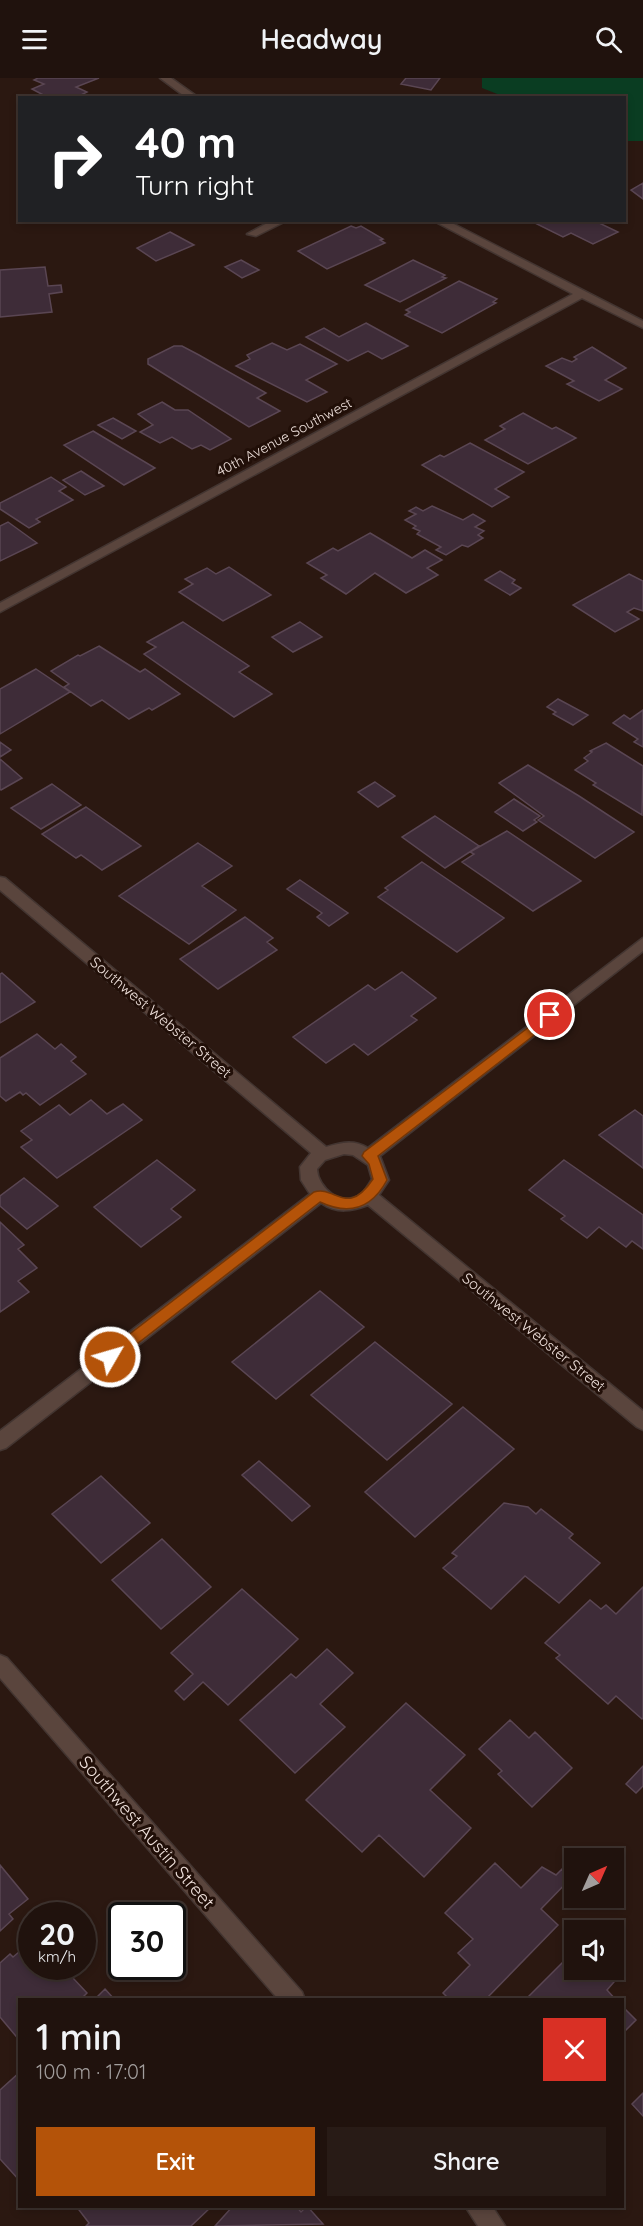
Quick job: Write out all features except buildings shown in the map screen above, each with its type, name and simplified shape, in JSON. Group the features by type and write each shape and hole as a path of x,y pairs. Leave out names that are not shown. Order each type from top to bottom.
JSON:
{"street":[{"path":"165,78 191,96"},
{"path":"252,234 279,222"},
{"path":"441,222 643,325"},
{"name":"40th Avenue Southwest","path":"0,608 583,293"},
{"name":"Southwest Webster Street","path":"0,882 322,1153"},
{"path":"369,1156 643,943"},
{"path":"344,1148 356,1149 369,1156 375,1161 381,1180 369,1196 347,1204 335,1203 319,1196 310,1185 309,1167 322,1153 344,1148"},
{"path":"0,1442 319,1196"},
{"name":"Southwest Webster Street","path":"369,1196 643,1422"},
{"name":"Southwest Austin Street","path":"0,1664 292,1998"},
{"path":"478,2208 493,2226"}],"green space":[{"path":"482,78 643,78 643,141 626,141 626,96 502,96 482,88"}],"route":[{"path":"110,1357 319,1196 324,1200 347,1204 359,1202 369,1196 377,1189 381,1180 380,1170 369,1156 550,1015"}]}
